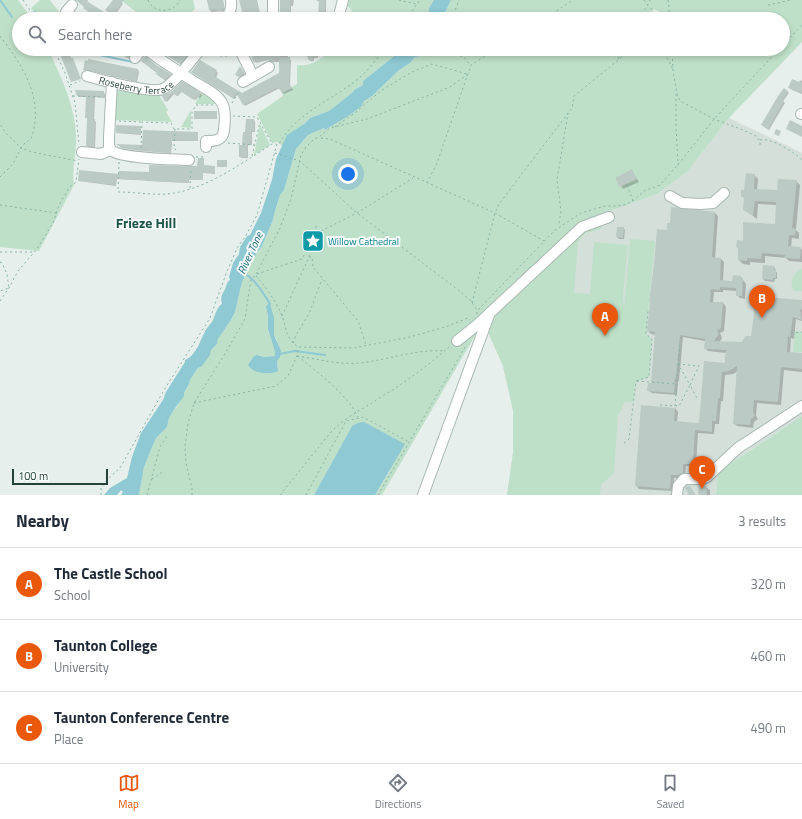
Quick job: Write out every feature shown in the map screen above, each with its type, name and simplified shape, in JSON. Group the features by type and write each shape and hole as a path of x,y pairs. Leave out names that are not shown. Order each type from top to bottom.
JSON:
{"street":[{"path":"231,0 231,12"},
{"path":"273,0 273,12"},
{"path":"343,0 343,12"},
{"path":"66,12 72,5"},
{"path":"156,56 209,90 226,106 224,117 224,134 216,141 206,141"},
{"path":"180,72 195,56"},
{"path":"243,56 253,76"},
{"path":"243,82 269,67"},
{"name":"Roseberry Terrace","path":"88,76 152,90 160,90 172,82 180,72"},
{"path":"112,82 109,146 114,152"},
{"path":"80,153 101,154 114,152 141,157 176,155 189,160"},
{"path":"670,196 682,204 701,204 713,203 724,193"},
{"path":"457,340 477,325 582,227 609,217"},
{"path":"423,495 491,312"},
{"path":"677,495 678,486 684,479 703,479 707,477 738,448 802,406"}],"path":[{"path":"23,0 31,12"},
{"path":"148,0 157,10 163,10 174,9 180,0"},
{"path":"399,0 417,4"},
{"path":"411,12 420,0"},
{"path":"455,12 459,0"},
{"path":"555,12 573,0"},
{"path":"644,0 653,11"},
{"path":"644,12 650,0"},
{"path":"668,0 669,12"},
{"path":"768,5 791,0"},
{"path":"790,38 802,25"},
{"path":"0,36 12,52"},
{"path":"0,177 13,164 24,144 31,139 36,108 30,86 15,56"},
{"path":"0,301 18,271 34,252 53,223 69,188 76,182 80,153 78,119 73,96 57,56"},
{"path":"101,495 101,488 120,468 164,390 210,318 236,248 245,237 257,216 277,144 279,144 283,137 304,114 354,82 380,56"},
{"path":"461,56 464,57 470,65"},
{"path":"428,183 470,65 485,56"},
{"path":"666,56 673,70"},
{"path":"672,56 676,90 678,166"},
{"path":"477,311 553,232 561,226 581,213 605,206 617,206 633,201 644,191 660,185 678,166 714,118 773,56"},
{"path":"472,303 495,213 499,204 572,108 574,96 622,57"},
{"path":"333,128 356,112 382,90 412,72 432,64 468,74"},
{"path":"256,275 280,228 291,199 299,160 306,146 330,128 367,119 450,87 468,74"},
{"path":"69,86 88,76"},
{"path":"175,129 192,129 192,112 196,105 226,106 243,85 243,82"},
{"path":"676,90 680,101 714,118 756,136 760,141 760,145"},
{"path":"73,96 111,97"},
{"path":"559,224 561,211 557,180 568,113"},
{"path":"224,117 257,117 272,144"},
{"path":"110,120 171,123 175,129 174,148 176,155"},
{"path":"141,157 142,122"},
{"path":"252,157 260,122"},
{"path":"0,124 5,132 22,148 32,152 80,153"},
{"path":"319,137 330,139 414,178 495,213 545,241"},
{"path":"220,139 229,144 255,145"},
{"path":"760,141 763,139 770,141 785,148 802,160"},
{"path":"114,152 117,191 167,194 194,188 215,178 272,144 277,144"},
{"path":"275,153 299,160 318,176 342,201 457,289 472,303 477,311 477,325"},
{"path":"321,231 357,213 414,178"},
{"path":"627,185 633,201"},
{"path":"0,205 57,213"},
{"path":"557,221 561,226"},
{"path":"282,316 309,257 317,223"},
{"path":"0,252 34,252"},
{"path":"192,495 192,488 186,463 185,446 188,423 194,403 245,319 251,279 256,275 302,259 306,252"},
{"path":"309,257 312,257 313,268 358,321 366,346"},
{"path":"0,262 2,263 7,274 9,288"},
{"path":"256,275 266,287 282,316 286,332 293,343 298,347 354,348 366,346 410,337 445,327 468,318 477,325"},
{"path":"293,343 296,335 309,314 322,279"},
{"path":"0,291 9,288"},
{"path":"636,381 649,377 652,339 646,334 648,311"},
{"path":"791,333 802,332"},
{"path":"280,495 339,423 426,367 457,340"},
{"path":"378,495 469,341"},
{"path":"675,406 680,343"},
{"path":"194,403 276,386 288,376 297,356 298,347"},
{"path":"297,356 327,362 358,363 429,350 445,351"},
{"path":"297,356 330,382 356,412 359,418"},
{"path":"660,405 679,406 699,366 678,364"},
{"path":"678,364 697,398"},
{"path":"636,381 677,384"},
{"path":"624,443 629,439 636,381"},
{"path":"306,495 346,421 363,417 409,442"},
{"path":"147,495 160,447 168,434"},
{"path":"151,479 164,471"}],"shaded area":[{"path":"729,118 802,153 802,416 718,472 716,495 507,495 513,453 513,410 503,366 488,332 482,312 567,234 586,220 657,194 687,172"}],"green space":[{"path":"0,0 18,0 27,12 12,12 12,56 51,56 66,91 73,113 76,142 73,174 74,185 39,251 0,247"},
{"path":"40,0 50,0 59,12 34,12 31,8"},
{"path":"121,0 193,0 195,9 192,12 136,12"},
{"path":"346,0 434,0 428,12 351,12 352,10 346,5"},
{"path":"451,0 802,0 802,42 790,54 790,12 659,12 654,9 652,12 445,12"},
{"path":"324,56 394,56 363,81 363,85 354,90 329,111 310,118 282,146 278,142 272,143 257,114 283,96 282,93 297,84 297,65 307,65"},
{"path":"789,56 729,118 687,172 657,194 586,220 567,234 482,312 479,316 480,327 382,495 375,495 390,470 352,426 314,495 139,495 144,467 156,438 167,427 169,418 177,407 190,380 211,350 217,344 218,339 235,312 242,282 256,254 262,246 273,220 280,195 284,190 296,149 308,135 324,128 325,130 362,106 364,101 371,97 415,57","holes":["632,170 637,179 619,187 615,178","266,307 274,318 274,335 277,340 278,371 260,355 264,357 275,356 268,329"]},
{"path":"121,90 159,95 168,110 166,112 172,122 113,120 114,95 117,91"},
{"path":"202,92 218,104 195,104"},
{"path":"191,110 191,128 181,127"},
{"path":"260,124 270,145 254,155"},
{"path":"602,224 601,229 586,233 578,242 574,293 590,294 594,242 628,245 623,297 624,309 630,239 655,241 646,334 652,339 649,377 636,381 633,402 625,402 618,416 614,473 601,485 600,495 507,495 513,453 513,410 503,366 488,332 496,314 584,231"},
{"path":"802,269 802,291 794,291 792,288 792,281 794,275"},
{"path":"795,331 802,332 802,352 793,352"},
{"path":"802,416 802,495 716,495 718,472"}],"water":[{"path":"434,0 451,0 445,12 428,12"},
{"name":"River Tone","path":"394,56 420,56 415,57 410,63 398,71 371,97 364,101 362,106 325,130 324,128 308,135 296,149 284,190 280,195 273,220 262,246 256,254 242,282 235,312 218,339 217,344 211,350 210,355 202,366 198,368 190,380 184,396 169,418 167,427 156,438 144,467 139,495 121,495 123,492 121,490 117,495 104,495 110,488 127,478 132,457 141,433 163,400 166,392 185,360 193,355 207,328 213,321 217,309 222,304 222,296 227,283 230,280 229,277 233,263 239,254 240,247 247,236 250,235 261,213 272,180 276,159 287,135 304,124 310,118 329,111 354,90 363,85 363,81"},
{"path":"270,304 274,318 274,335 281,351 280,357 277,361 278,371 262,373 250,368 248,365 254,356 257,355 264,357 275,356 268,329 266,307"},
{"path":"364,422 405,444 375,495 314,495 352,426"}],"building":[{"path":"76,0 85,0 104,12 89,12 83,8 84,7"},
{"path":"113,0 124,0 114,12 108,12 105,10"},
{"path":"207,0 223,0 224,9 216,11 216,9 209,10"},
{"path":"239,0 256,0 259,12 242,12"},
{"path":"280,0 290,0 290,12 280,12"},
{"path":"319,0 325,0 325,12 318,12"},
{"path":"61,56 70,56 73,58 81,79 71,82"},
{"path":"145,56 171,74 165,80 154,73 158,74 141,61"},
{"path":"168,56 186,56 180,64"},
{"path":"252,56 280,56 273,58 273,61 267,59 253,62"},
{"path":"308,56 317,56 313,57 313,60 308,60"},
{"path":"279,57 290,57 289,83 292,88 282,93 278,87 243,105 236,93 233,98 191,72 200,60 217,70 214,76 242,93 279,73"},
{"path":"88,59 138,69 136,81 89,70 83,70 85,60 88,61"},
{"path":"240,66 244,72 239,77 235,75"},
{"path":"792,79 802,83 802,92 788,88"},
{"path":"182,81 201,93 198,98 196,97 194,100 180,91 177,96 172,93 165,102 162,96 171,92"},
{"path":"784,88 788,91 768,129 761,125"},
{"path":"75,90 104,91 104,96 94,96 94,147 86,146 86,96 77,96"},
{"path":"194,111 217,111 217,119 194,119"},
{"path":"246,119 254,119 254,131 251,131 251,144 247,144 247,157 239,157 239,145 242,145"},
{"path":"790,120 802,126 802,137 786,129"},
{"path":"116,125 141,126 141,134 116,133"},
{"path":"776,129 781,131 779,136 774,134"},
{"path":"143,130 198,132 198,141 172,140 171,153 129,149 116,144 142,145"},
{"path":"198,158 204,158 204,165 215,166 215,173 203,173 203,180 188,180 188,183 116,179 116,185 78,181 79,170 119,174 119,171 149,172 149,165 197,166"},
{"path":"217,160 227,160 227,167 217,167"},
{"path":"632,169 637,179 619,187 615,178"},
{"path":"746,173 755,174 754,189 777,190 778,179 797,180 792,228 796,229 795,235 789,235 788,246 801,247 800,259 784,258 785,255 762,253 761,259 747,258 747,261 738,260 738,247 736,247 737,240 743,241 743,222 775,224 776,202 755,201 753,216 743,210 744,197 741,197 741,190 744,190"},
{"path":"671,207 715,212 712,257 721,258 720,280 732,281 733,275 741,276 741,279 743,279 742,296 736,296 736,288 720,287 720,290 711,289 710,302 723,302 721,328 717,330 719,334 714,341 742,342 745,336 751,336 755,306 750,305 751,296 802,300 802,310 800,309 802,320 793,317 790,337 788,336 787,352 802,353 802,369 781,367 778,402 754,400 753,412 755,416 751,419 750,425 733,424 737,366 729,371 722,372 720,398 718,398 716,421 712,421 712,432 695,430 693,464 683,464 683,473 671,475 670,489 635,486 641,405 675,408 674,421 699,423 704,361 725,363 726,350 704,349 705,339 680,335 674,393 647,391 648,383 651,383 655,332 647,331 657,229 667,230 667,223 670,223"},
{"path":"617,227 624,227 623,238 616,237"},
{"path":"763,265 774,266 774,270 776,270 776,278 773,278 773,280 762,279"},
{"path":"690,486 696,495 689,495 685,488"},
{"path":"699,486 706,486 707,495 698,495"}],"waterway":[{"path":"0,0 12,17"},
{"path":"104,56 133,62"},
{"name":"River Tone","path":"244,273 262,291 270,304"},
{"path":"279,354 295,351 325,355"}],"place":[{"name":"Willow Cathedral","path":"313,241"},
{"name":"Taunton College","path":"762,318"},
{"name":"The Castle School","path":"605,336"},
{"name":"Taunton Conference Centre","path":"702,489"}],"district":[{"name":"Frieze Hill","path":"146,222"}]}
